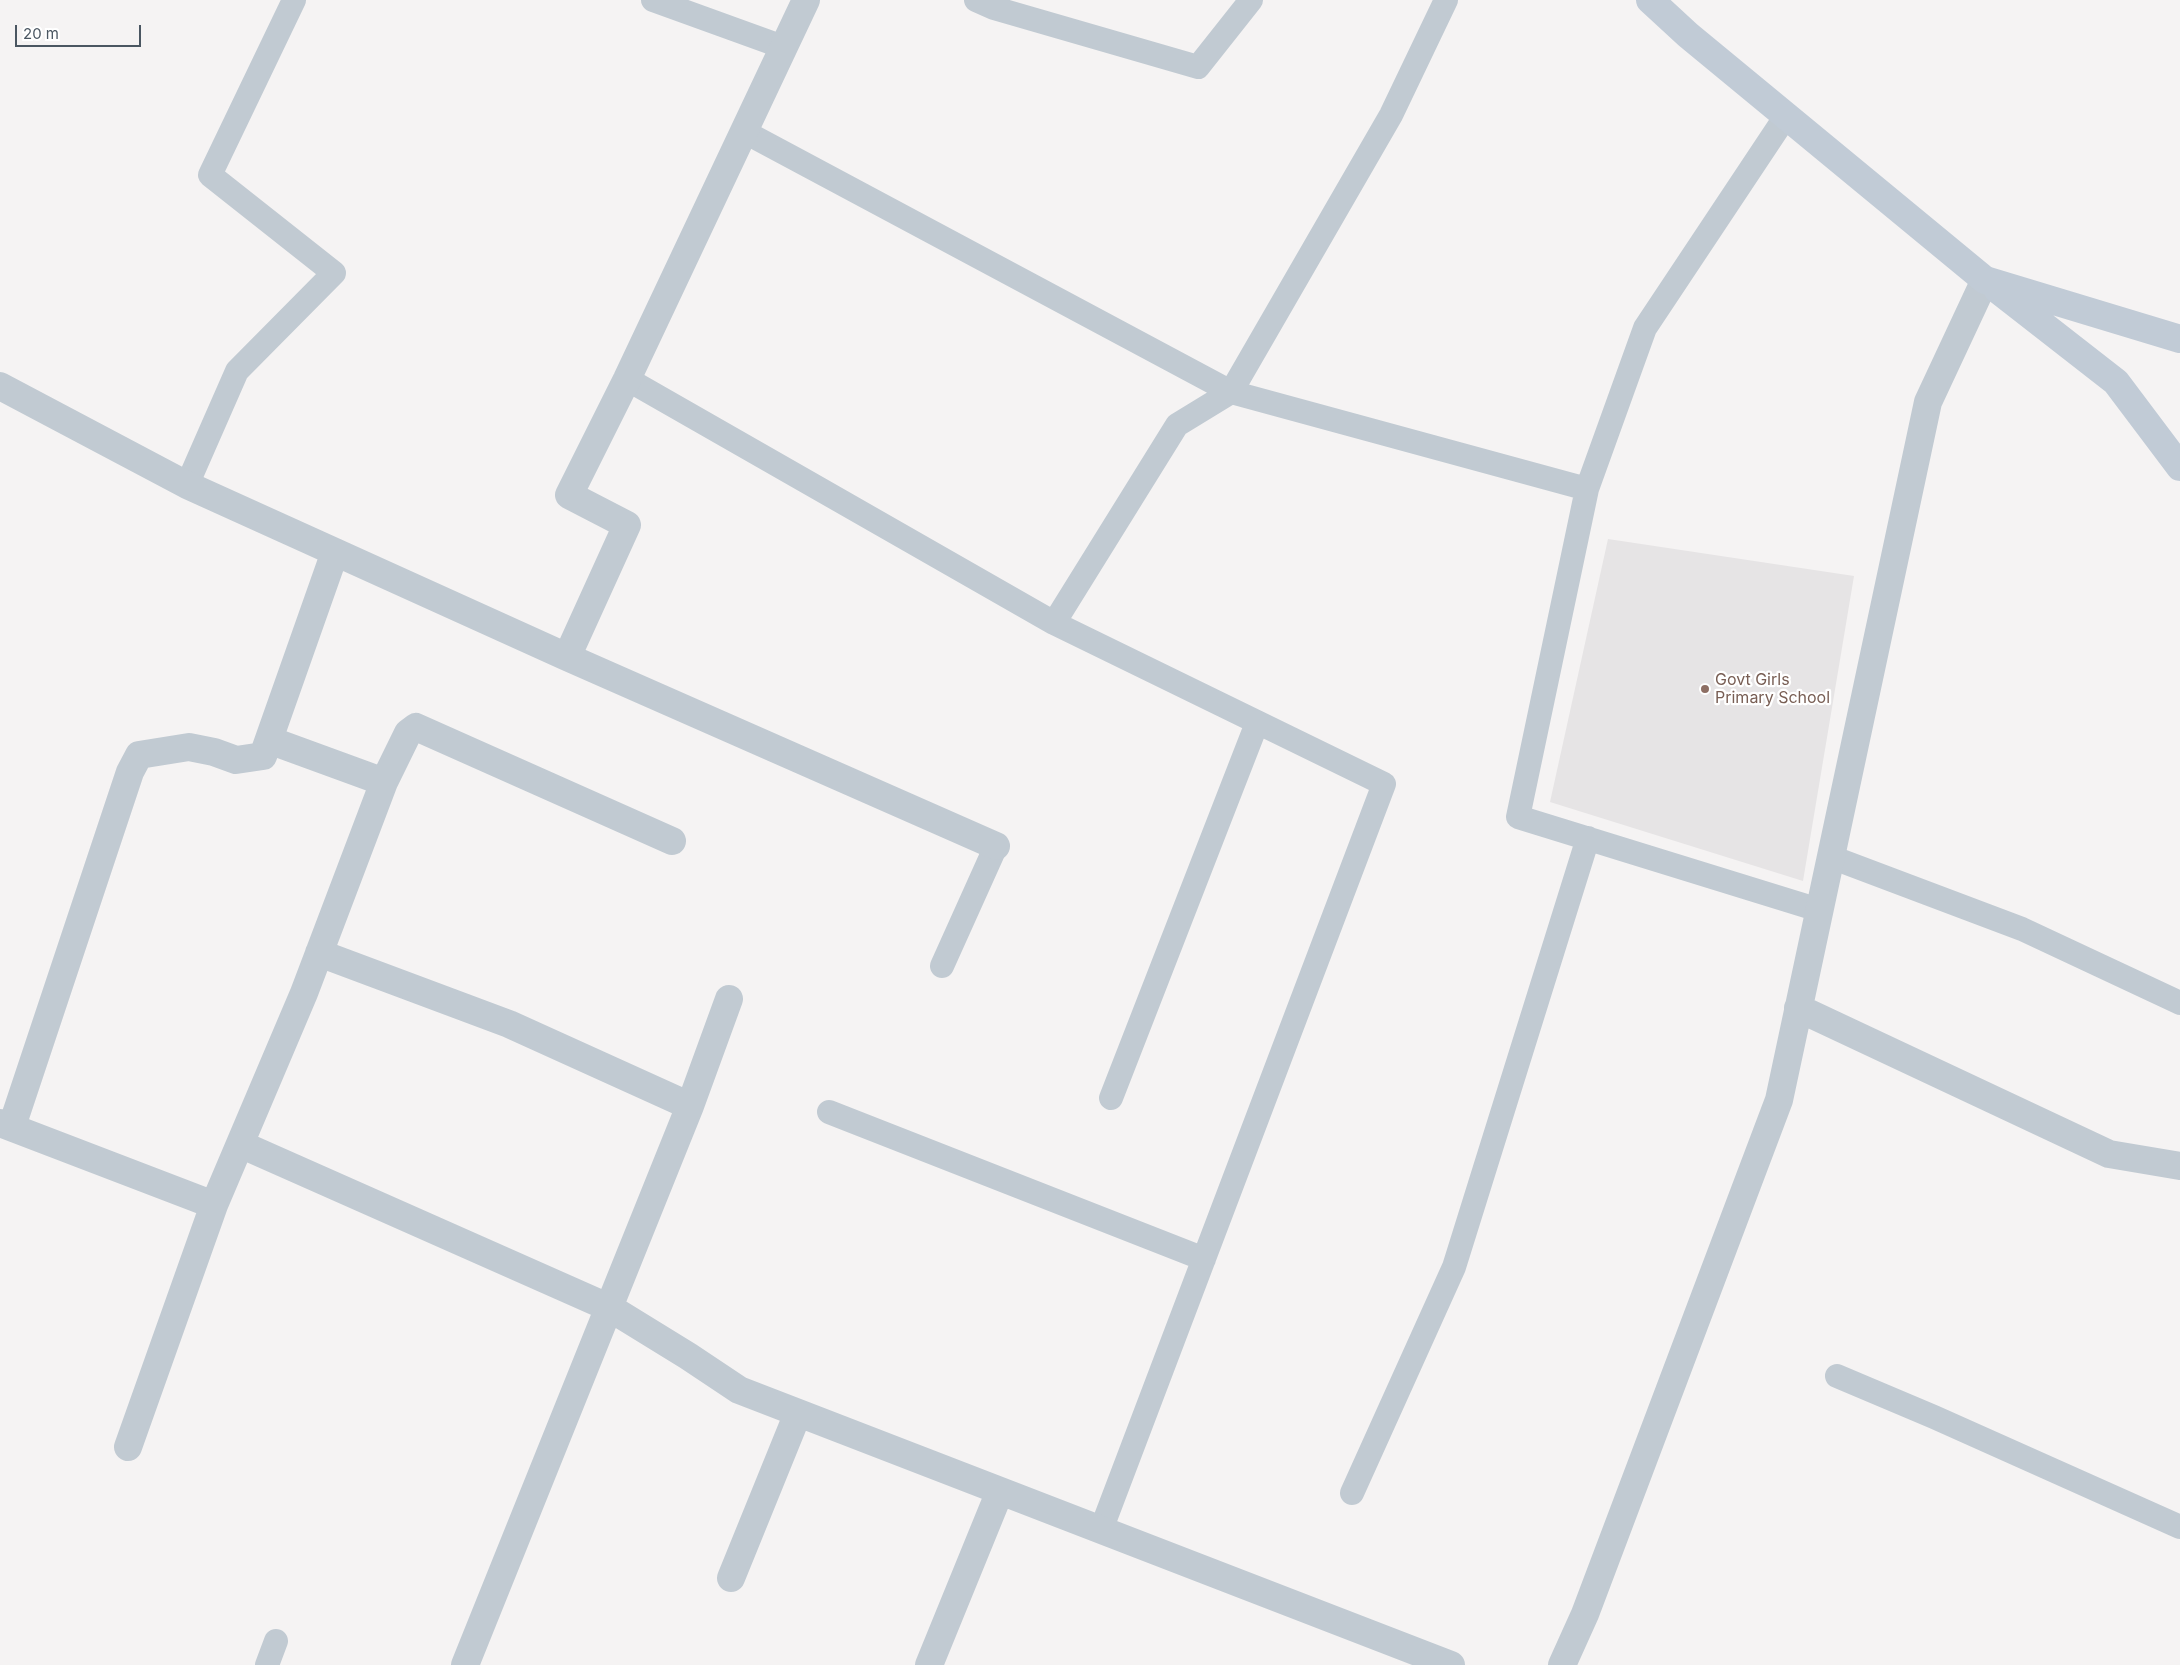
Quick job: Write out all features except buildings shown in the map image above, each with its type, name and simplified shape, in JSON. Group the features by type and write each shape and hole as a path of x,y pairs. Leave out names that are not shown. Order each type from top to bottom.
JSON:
{"street":[{"path":"567,657 627,524 569,495 627,379 806,0"},
{"path":"1650,0 1688,35 1986,280 2116,382 2180,468"},
{"path":"1986,280 2180,339"},
{"path":"1562,1665 1588,1605 1779,1100 1928,402 1986,280"},
{"path":"0,386 188,485 567,657 996,846"},
{"path":"214,1205 6,1125 130,772 139,755 189,746 236,760 264,756 335,552"},
{"path":"128,1447 214,1205 319,953 384,782 408,733 416,727 672,841"},
{"path":"270,740 384,782"},
{"path":"319,953 509,1024 690,1106"},
{"path":"465,1665 610,1308 690,1106 729,999"},
{"path":"1798,1008 2109,1154 2180,1166"},
{"path":"240,1144 610,1308 739,1390 1451,1665"},
{"path":"731,1578 798,1413"},
{"path":"930,1665 1000,1491"}],"lane":[{"path":"188,485 237,371 334,273 210,175 294,0"},
{"path":"653,0 783,47"},
{"path":"976,0 994,8 1198,67 1251,0"},
{"path":"1054,624 1177,425 1231,392 1391,115 1446,0"},
{"path":"1786,116 1645,328 1587,489 1518,817 1819,910"},
{"path":"743,132 1231,392 1587,489"},
{"path":"627,379 1054,624 1384,784 1101,1530"},
{"path":"1110,1098 1257,723"},
{"path":"1352,1493 1454,1267 1588,838"},
{"path":"942,966 996,846"},
{"path":"1831,857 2022,929 2180,1004"},
{"path":"829,1112 1204,1259"},
{"path":"1837,1376 1934,1417 2180,1528"},
{"path":"267,1665 276,1641"}],"shaded area":[{"name":"Govt Girls Primary School","path":"1608,539 1854,576 1803,881 1550,802"}],"place":[{"name":"Govt Girls Primary School","path":"1705,689"}]}
